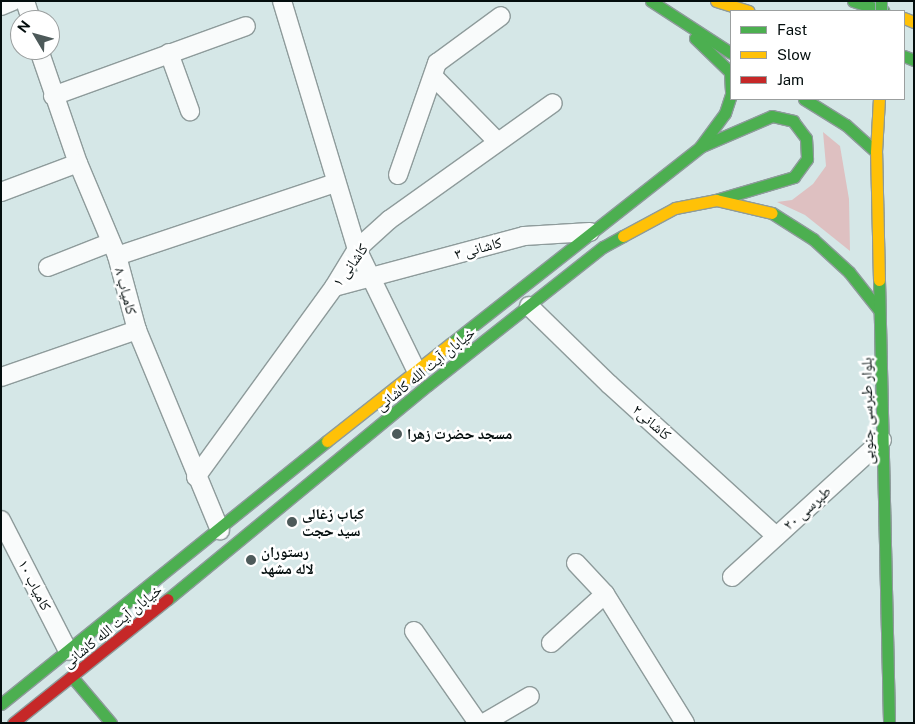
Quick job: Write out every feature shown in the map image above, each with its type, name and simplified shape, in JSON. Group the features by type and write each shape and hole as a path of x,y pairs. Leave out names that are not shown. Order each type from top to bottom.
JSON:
{"main road":[{"path":"651,1 730,52"},
{"path":"716,1 745,10"},
{"path":"853,1 879,10"},
{"name":"خیابان آیت الله کاشانی","path":"678,20 730,72"},
{"name":"خیابان آیت الله کاشانی","path":"1,704 220,530 416,370 700,147 725,113 730,96"},
{"path":"806,100 846,125 876,152"},
{"name":"بلوار طبرسی جنوبی","path":"879,100 876,152 889,723"},
{"path":"700,147 772,116 793,121 806,138 807,159 794,177 716,200"},
{"name":"خیابان آیت الله کاشانی","path":"12,723 73,678 528,306 603,248 674,208 716,200 776,214 813,239 849,272 880,310"},
{"path":"73,678 111,723"}],"street":[{"path":"1,6 14,1"},
{"path":"282,1 335,183 357,249 369,278 416,370"},
{"path":"398,174 434,77 437,63 501,16"},
{"path":"53,96 246,26"},
{"path":"169,53 190,111"},
{"name":"کامیاب ۸","path":"42,60 53,96 78,163 113,250 137,330 196,477 220,530"},
{"path":"434,77 497,141"},
{"name":"کاشانی ۱","path":"196,477 334,287 357,249 389,220 497,141 553,103"},
{"path":"1,192 78,163"},
{"path":"48,268 335,183"},
{"name":"کاشانی ۳","path":"334,287 524,236 590,232"},
{"name":"کاشانی۲","path":"528,306 609,384 776,536"},
{"path":"1,377 137,330"},
{"name":"طبرسی ۲۰","path":"732,576 882,440"},
{"name":"کامیاب ۱۰","path":"1,520 68,651"},
{"path":"576,563 605,594 684,723"},
{"path":"551,643 605,594"},
{"path":"414,631 478,723"},
{"path":"484,723 530,696"}],"shaded area":[{"path":"823,132 840,146 849,199 850,251 805,215 777,202 792,200 813,184 826,166"}],"traffic: fast":[{"path":"651,1 730,52"},
{"path":"853,1 880,10"},
{"path":"881,1 881,10"},
{"path":"695,38 730,72"},
{"path":"905,56 914,60"},
{"path":"450,344 700,147 725,113 730,98"},
{"path":"806,100 846,125 876,152"},
{"path":"700,147 772,116 793,121 806,138 807,159 794,177 716,200"},
{"path":"772,213 813,239 849,272 879,310"},
{"path":"168,599 428,385 603,247 623,236"},
{"path":"879,280 889,723"},
{"path":"1,704 327,441"},
{"path":"73,678 111,723"}],"traffic: slow":[{"path":"716,1 745,10"},
{"path":"905,18 914,22"},
{"path":"879,100 876,152 879,280"},
{"path":"623,236 675,208 716,200 772,213"},
{"path":"327,441 450,344"}],"traffic: jam":[{"path":"13,723 168,599"}],"place":[{"name":"مسجد حضرت زهرا","path":"397,434"},
{"name":"کباب زغالی سید حجت","path":"292,522"},
{"name":"رستوران لاله مشهد","path":"251,560"}]}
